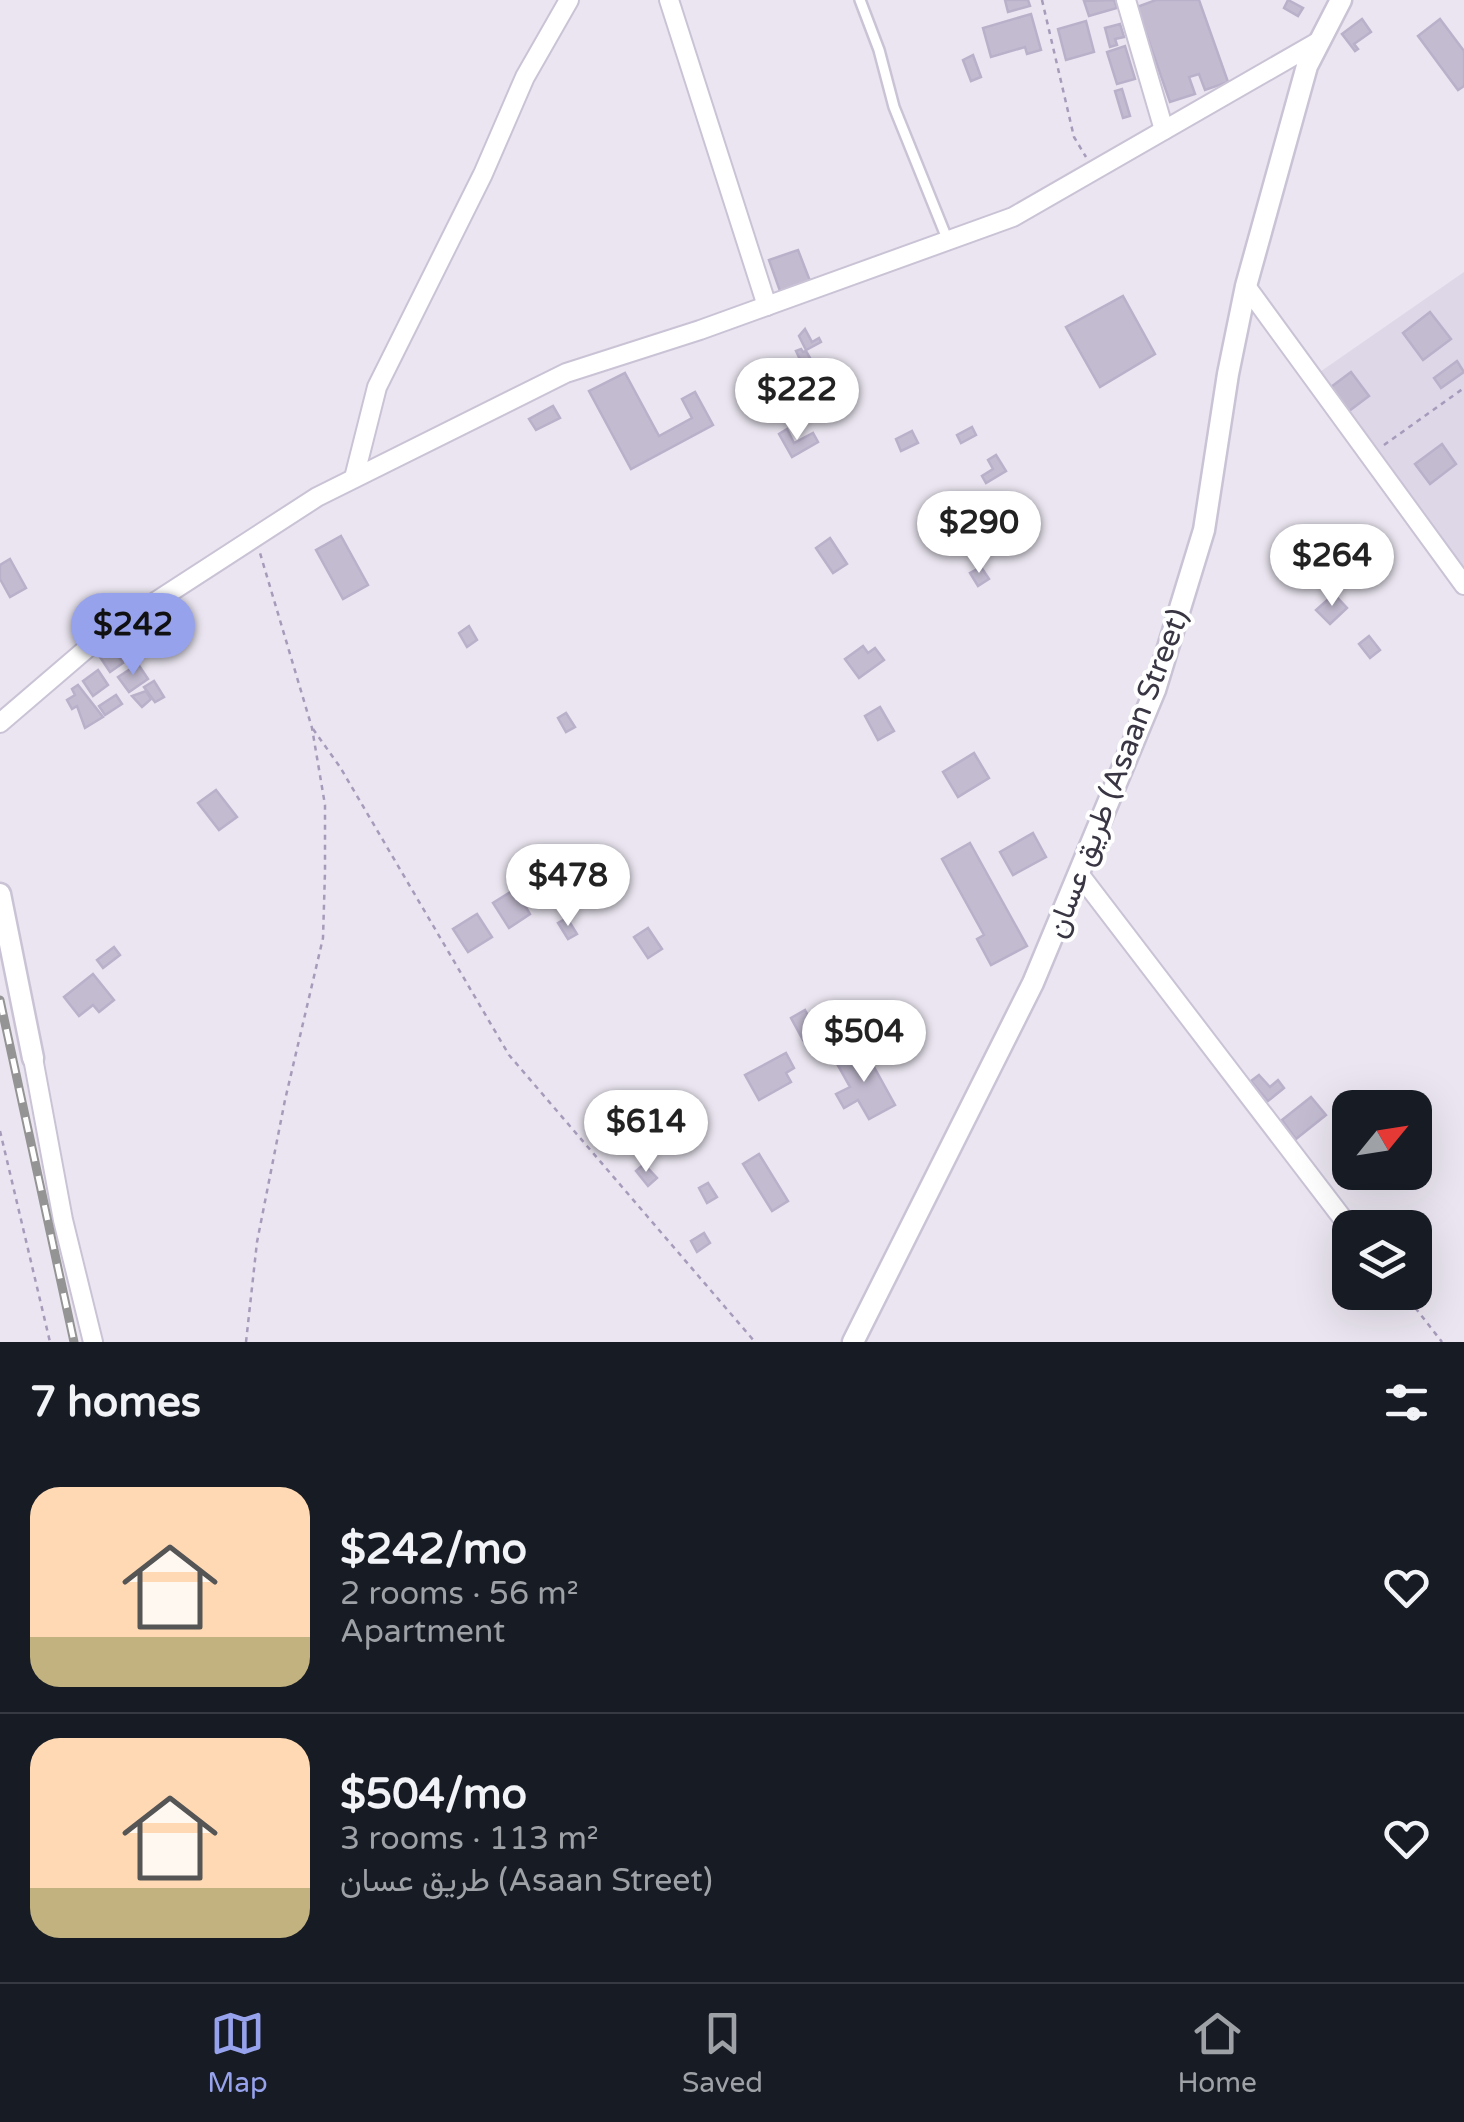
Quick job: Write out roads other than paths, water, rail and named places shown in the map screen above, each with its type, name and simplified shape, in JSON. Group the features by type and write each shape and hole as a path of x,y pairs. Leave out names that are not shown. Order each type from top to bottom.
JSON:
{"street":[{"path":"354,478 377,386 483,174 525,77 568,0"},
{"path":"669,0 767,306"},
{"path":"1126,0 1164,130"},
{"name":"طريق عسان (Asaan Street)","path":"853,1342 1033,983 1156,690 1204,530 1246,286 1307,66 1341,0"},
{"path":"0,722 98,639 317,497 566,373 1013,217 1321,40"},
{"path":"1246,286 1464,585"},
{"path":"1080,875 1336,1210"},
{"path":"0,894 63,1220 93,1342"}],"lane":[{"path":"860,0 894,107 948,241"}],"railway":[{"path":"0,1000 74,1342"}]}
